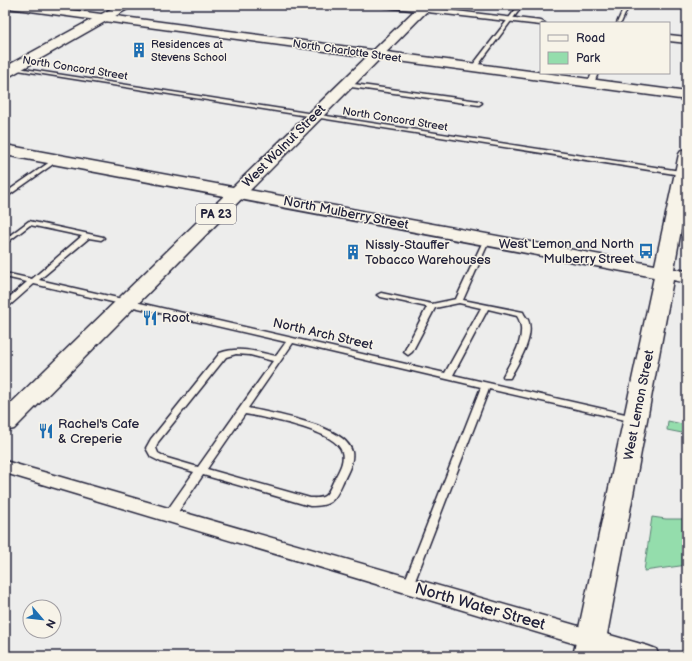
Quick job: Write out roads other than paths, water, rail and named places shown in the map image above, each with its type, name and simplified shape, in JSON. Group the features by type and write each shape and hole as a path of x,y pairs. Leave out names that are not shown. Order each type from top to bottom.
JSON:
{"main road":[{"path":"7,70 127,5"},
{"name":"West Walnut Street","path":"5,423 424,7"}],"street":[{"name":"North Charlotte Street","path":"8,5 377,55 474,67 540,73"},
{"path":"384,5 424,7 540,23"},
{"path":"670,38 687,40"},
{"name":"North Charlotte Street","path":"550,74 593,78 687,96"},
{"name":"North Mulberry Street","path":"5,150 675,274"},
{"name":"West Lemon Street","path":"590,648 662,286 675,274 687,154"},
{"name":"North Water Street","path":"5,467 408,586 590,648 648,656"}],"lane":[{"path":"474,67 521,5"},
{"path":"619,22 627,5"},
{"name":"North Concord Street","path":"7,70 685,174"},
{"path":"346,85 479,103"},
{"path":"5,196 57,159"},
{"path":"5,242 30,223 100,238"},
{"path":"5,305 88,235"},
{"path":"459,300 488,240"},
{"name":"North Arch Street","path":"5,275 636,420"},
{"path":"381,295 432,306 459,300 520,314 524,319 526,335 507,376"},
{"path":"408,352 432,306"},
{"path":"448,376 486,306"},
{"path":"170,515 291,340"},
{"path":"242,410 317,428 338,439 346,447 347,463 330,499 322,503 310,502 201,471 164,460 154,455 151,448 154,441 223,355 230,352 239,352 277,359"},
{"path":"408,586 486,385"}],"place":[{"name":"Residences at Stevens School","path":"139,50"},
{"name":"West Lemon and North Mulberry Street","path":"646,251"},
{"name":"Nissly-Stauffer Tobacco Warehouses","path":"353,252"},
{"name":"Root","path":"150,318"},
{"name":"Rachel's Cafe & Creperie","path":"46,431"}]}
